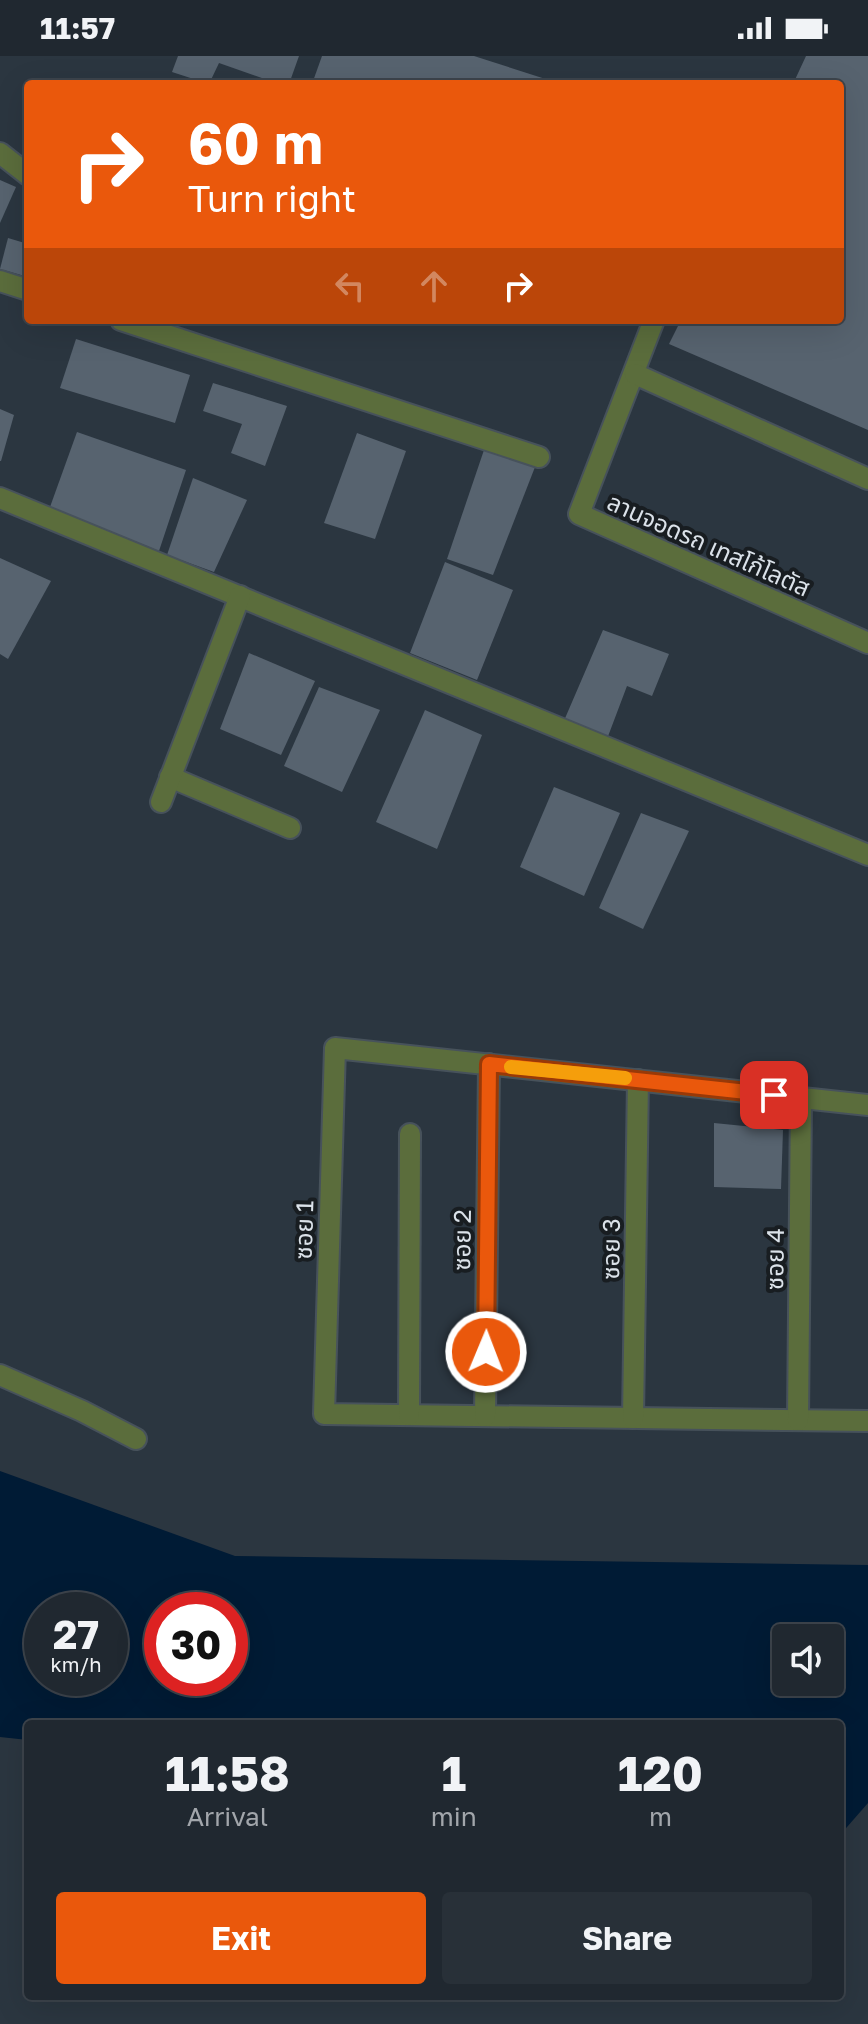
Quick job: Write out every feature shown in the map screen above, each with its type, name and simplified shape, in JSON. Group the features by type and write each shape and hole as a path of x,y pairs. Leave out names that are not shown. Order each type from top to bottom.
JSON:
{"street":[{"path":"0,153 24,172"},
{"path":"0,281 24,289"},
{"path":"133,324 539,457"},
{"name":"ลานจอดรถ เทสโก้โลตัส","path":"653,324 579,514 868,643"},
{"path":"635,374 868,479"},
{"path":"0,498 868,855"},
{"path":"161,802 240,596"},
{"path":"170,777 290,828"},
{"name":"ซอย 1","path":"409,1415 324,1414 335,1048 489,1064"},
{"path":"489,1064 868,1105"},
{"name":"ซอย 2","path":"485,1416 489,1064"},
{"name":"ซอย 3","path":"633,1418 638,1080"},
{"name":"ซอย 4","path":"798,1420 801,1098"},
{"path":"410,1134 409,1415 868,1421"},
{"path":"0,1375 136,1439"}],"water":[{"path":"0,1471 235,1556 868,1565 868,1803 844,1830 844,1720 24,1720 24,1740 0,1737"}],"building":[{"path":"178,56 299,56 290,80 268,80 219,63 211,80 197,80 172,72"},
{"path":"322,56 474,56 549,80 313,80"},
{"path":"806,56 868,56 868,430 669,344 679,324 844,324 844,80 795,80"},
{"path":"0,180 16,187 0,223"},
{"path":"8,238 24,243 24,276 0,269"},
{"path":"76,339 190,375 175,423 60,388"},
{"path":"213,383 287,406 265,466 231,453 242,424 203,411"},
{"path":"0,409 14,415 1,461 0,461"},
{"path":"77,432 186,470 159,551 50,507"},
{"path":"357,433 406,451 375,539 324,523"},
{"path":"484,450 535,467 493,575 447,559"},
{"path":"193,478 247,500 214,572 167,555"},
{"path":"0,558 51,581 8,659 0,654"},
{"path":"445,562 513,590 477,680 410,653"},
{"path":"603,630 669,654 652,696 627,686 607,739 563,723"},
{"path":"249,653 315,681 281,755 220,729"},
{"path":"319,687 380,710 342,792 284,766"},
{"path":"425,710 482,735 437,849 376,822"},
{"path":"554,787 620,813 584,896 520,867"},
{"path":"641,813 689,831 643,929 599,908"},
{"path":"714,1123 783,1130 781,1189 714,1187"}],"slow traffic":[{"path":"511,1067 625,1078"}],"route":[{"path":"486,1352 489,1064 774,1095"}]}
